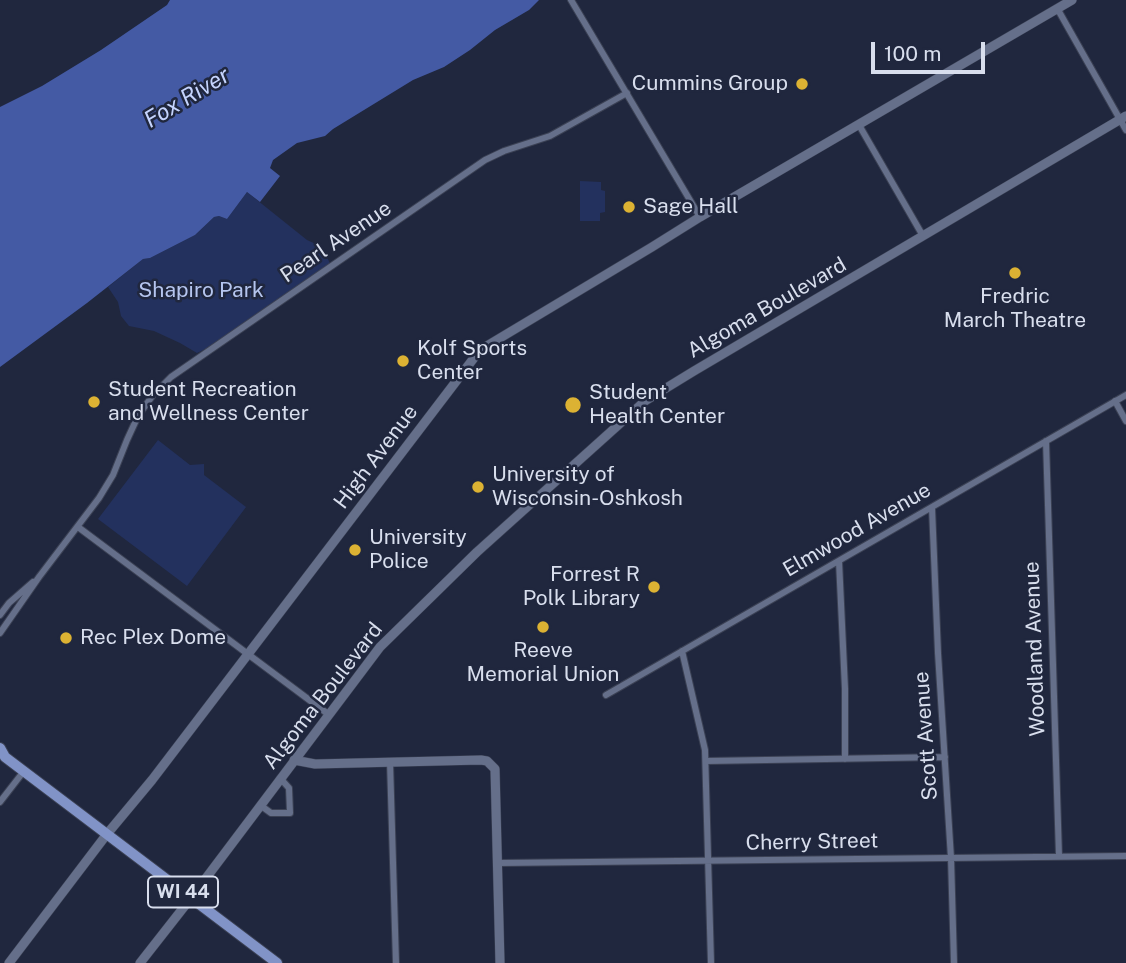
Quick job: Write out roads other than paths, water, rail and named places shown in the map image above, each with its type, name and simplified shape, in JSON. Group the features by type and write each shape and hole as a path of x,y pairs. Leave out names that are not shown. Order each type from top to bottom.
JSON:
{"main road":[{"name":"High Avenue","path":"9,963 480,350 700,217 1072,0"},
{"name":"Algoma Boulevard","path":"140,963 389,637 477,552 645,401 1123,118"},
{"name":"WI 44","path":"2,754 277,963"},
{"path":"294,760 314,764 487,761 495,769 500,963"}],"street":[{"path":"571,0 700,217"},
{"path":"1057,8 1123,118 1126,130"},
{"name":"Pearl Avenue","path":"0,633 99,498 113,475 138,416 153,395 171,377 485,160 504,150 550,136 627,93"},
{"path":"859,125 923,236"},
{"name":"Elmwood Avenue","path":"606,695 1126,395"},
{"path":"1115,401 1126,421"},
{"name":"Woodland Avenue","path":"1046,441 1059,856"},
{"name":"Scott Avenue","path":"932,508 954,963"},
{"path":"78,527 328,715"},
{"path":"839,561 845,759"},
{"name":"Pearl Avenue","path":"0,615 9,603 40,576"},
{"path":"682,651 705,750 711,963"},
{"path":"706,761 945,757"},
{"path":"390,762 396,963"},
{"path":"0,802 24,771"},
{"path":"260,805 271,813 290,813 289,788 280,778"},
{"name":"Cherry Street","path":"498,863 1126,856"}],"water":[{"name":"Fox River","path":"170,0 539,0 529,10 495,30 444,67 413,80 325,136 297,143 273,160 270,168 280,176 260,202 247,192 227,219 214,217 195,235 143,259 0,367 0,107 42,86 101,50 167,5"}],"place":[{"name":"Cummins Group","path":"802,84"},
{"name":"Sage Hall","path":"629,207"},
{"name":"Fredric March Theatre","path":"1015,273"},
{"name":"Kolf Sports Center","path":"403,361"},
{"name":"Student Recreation and Wellness Center","path":"94,402"},
{"name":"Student Health Center","path":"573,405"},
{"name":"University of Wisconsin-Oshkosh","path":"478,487"},
{"name":"University Police","path":"355,550"},
{"name":"Forrest R Polk Library","path":"654,587"},
{"name":"Reeve Memorial Union","path":"543,627"},
{"name":"Rec Plex Dome","path":"66,638"}],"park label":[{"name":"Shapiro Park","path":"201,291"}]}
